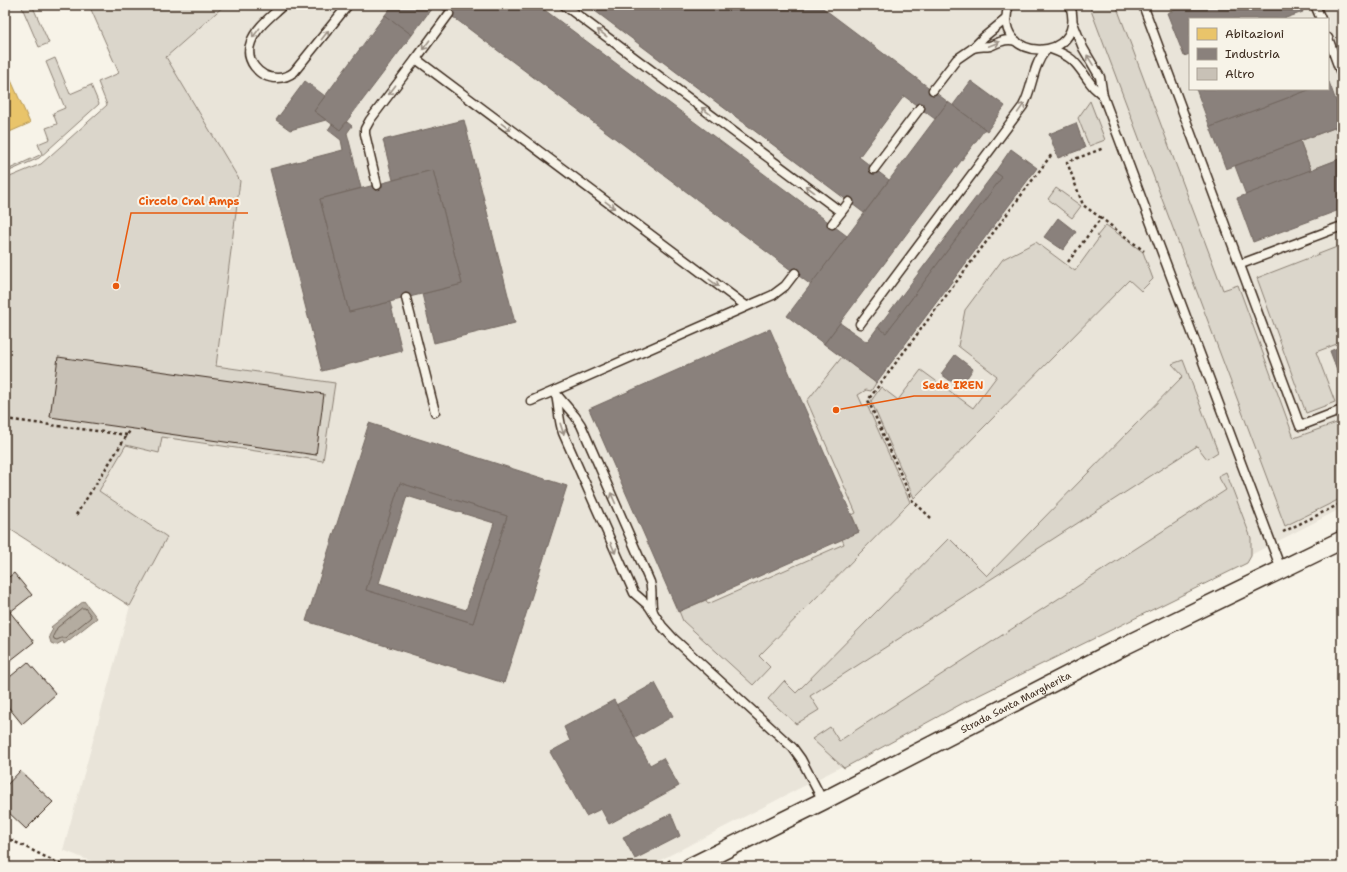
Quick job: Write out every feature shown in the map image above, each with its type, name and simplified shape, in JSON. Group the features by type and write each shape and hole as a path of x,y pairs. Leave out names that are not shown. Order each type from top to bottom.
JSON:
{"street":[{"name":"Strada Santa Margherita","path":"690,867 823,801 1126,645 1342,540"}],"lane":[{"path":"283,5 254,34 250,42 250,60 261,74 269,77 286,77 294,72 348,5"},
{"path":"564,5 841,212"},
{"path":"1009,5 1006,19 1009,31 1016,41"},
{"path":"1070,5 1073,14 1073,23 1083,48 1100,77 1103,96 1281,569"},
{"path":"1143,5 1241,264 1300,426 1342,410"},
{"path":"1316,5 1321,18"},
{"path":"377,184 365,129 370,120 449,14"},
{"path":"933,90 957,59 1006,19"},
{"path":"972,48 988,46 1010,39 1027,48 1040,51 1048,50 1057,46 1067,36 1073,23"},
{"path":"1329,41 1342,76"},
{"path":"1048,50 1064,53 1074,61 1082,70 1091,85 1103,96"},
{"path":"860,324 1026,101 1035,69 1048,50"},
{"path":"416,59 746,306"},
{"path":"874,169 920,108"},
{"path":"832,224 849,202"},
{"path":"1241,264 1342,226"},
{"path":"531,401 778,292 785,286 795,273"},
{"path":"406,298 435,412"},
{"path":"555,391 563,433 636,597 649,606 662,626 673,638 793,748 801,759 823,801"},
{"path":"555,391 560,400 581,425 650,582 652,589 651,605 653,612"}],"path":[{"path":"1104,148 1067,162 1083,205 1145,251"},
{"path":"931,518 912,500 868,400 1052,154"},
{"path":"1068,262 1100,218"},
{"path":"5,419 127,435"},
{"path":"76,515 131,429"},
{"path":"5,837 66,867"}],"shaded area":[{"path":"21,5 32,5 49,43 39,47"},
{"path":"89,5 225,5 166,57 240,181 216,366 335,383 323,461 162,437 159,453 126,445 99,491 167,537 130,606 5,526 5,179 41,164 107,105 98,82 119,73"},
{"path":"225,5 1342,5 1342,508 647,867 105,867 63,850 130,606 167,537 99,491 126,445 158,453 162,437 323,461 335,383 216,366 240,181 166,57"},
{"path":"1089,5 1116,5 1223,290 1238,285 1294,438 1342,421 1342,498 1285,526"},
{"path":"55,58 70,94 91,85 99,104 39,158 5,173 5,171 42,154 38,144 50,139 46,128 57,124 53,113 65,108 46,62"},
{"path":"1090,101 1105,140 1089,146 1078,118"},
{"path":"1342,125 1342,158 1311,170 1300,141"},
{"path":"1056,188 1081,206 1072,218 1048,199"},
{"path":"1106,225 1143,252 1153,279 1141,291 1129,280 914,498 871,401 881,387 898,400 921,370 973,408 997,376 958,346 965,310 1003,259 1036,242 1075,271 1099,238 1097,236"},
{"path":"1342,245 1342,342 1316,352 1335,402 1306,413 1257,278"},
{"path":"842,357 876,383 871,391 866,390 858,395 863,406 867,405 910,502 759,656 770,667 753,685 683,621 679,611 706,600 708,604 844,544 842,539 859,532 852,515 856,513 807,401"},
{"path":"1183,360 1218,452 1207,459 1197,446 810,696 819,710 796,724 768,699 784,681 796,693 949,538 987,576 1183,376 1172,364"},
{"path":"1226,472 1251,538 1251,556 1247,563 963,703 844,768 812,739 830,727 839,741 1226,490 1218,476"}],"water":[{"path":"84,601 97,618 64,644 63,641 56,645 51,643 49,636 53,629 51,627"}],"building: Abitazioni":[{"path":"5,69 30,123 5,134"}],"building: Industria":[{"path":"393,5 434,5 412,35 385,15"},
{"path":"437,5 538,5 847,236 811,285"},
{"path":"587,5 819,5 948,102 935,119 904,96 859,157 889,180 864,213"},
{"path":"1187,5 1300,5 1303,12 1286,18 1189,18 1189,54 1184,56 1167,13"},
{"path":"385,15 412,35 340,130 314,111"},
{"path":"305,81 325,96 314,111 326,120 290,130 276,120"},
{"path":"971,81 1005,106 987,131 953,105"},
{"path":"1329,82 1342,117 1342,125 1226,169 1210,127 1308,90 1329,90"},
{"path":"1196,90 1308,90 1210,127"},
{"path":"948,102 985,129 824,344 787,316"},
{"path":"464,120 515,323 434,343 422,294 462,284 433,170 393,180 383,140"},
{"path":"347,122 352,126 347,133 361,188 320,199 349,312 390,302 402,351 322,371 270,169 343,150 341,140 328,130 332,124 340,130"},
{"path":"1076,123 1085,148 1058,158 1049,134"},
{"path":"1300,141 1311,170 1246,195 1235,166"},
{"path":"1011,149 1037,168 876,383 824,344 840,323 867,342 878,327 886,333 1002,177 995,172"},
{"path":"1342,158 1342,209 1253,242 1237,198"},
{"path":"433,170 462,284 349,312 320,199"},
{"path":"995,172 1002,177 886,333 878,327"},
{"path":"1058,218 1076,232 1063,250 1044,237"},
{"path":"770,329 859,532 678,612 589,409"},
{"path":"1342,346 1342,383 1330,351"},
{"path":"955,355 973,369 960,388 941,374"},
{"path":"369,423 567,486 504,683 306,621","holes":["400,483 507,516 473,623 366,590"]},
{"path":"400,483 507,516 473,623 366,590","holes":["407,496 494,523 466,610 379,583"]},
{"path":"655,683 673,716 635,738 616,705"},
{"path":"614,700 650,765 663,758 679,786 609,824 601,809 586,816 550,752 570,741 564,727"},
{"path":"671,814 680,836 635,859 623,837"}],"building: Altro":[{"path":"58,357 324,394 316,455 50,417"},
{"path":"14,573 32,595 10,612 34,642 6,664 5,580"},
{"path":"28,662 56,694 22,724 5,703 5,681"},
{"path":"20,771 53,802 26,829 5,809 5,787"}],"place":[{"name":"Circolo Cral Amps","path":"116,286"},
{"name":"Sede IREN","path":"836,410"}]}
